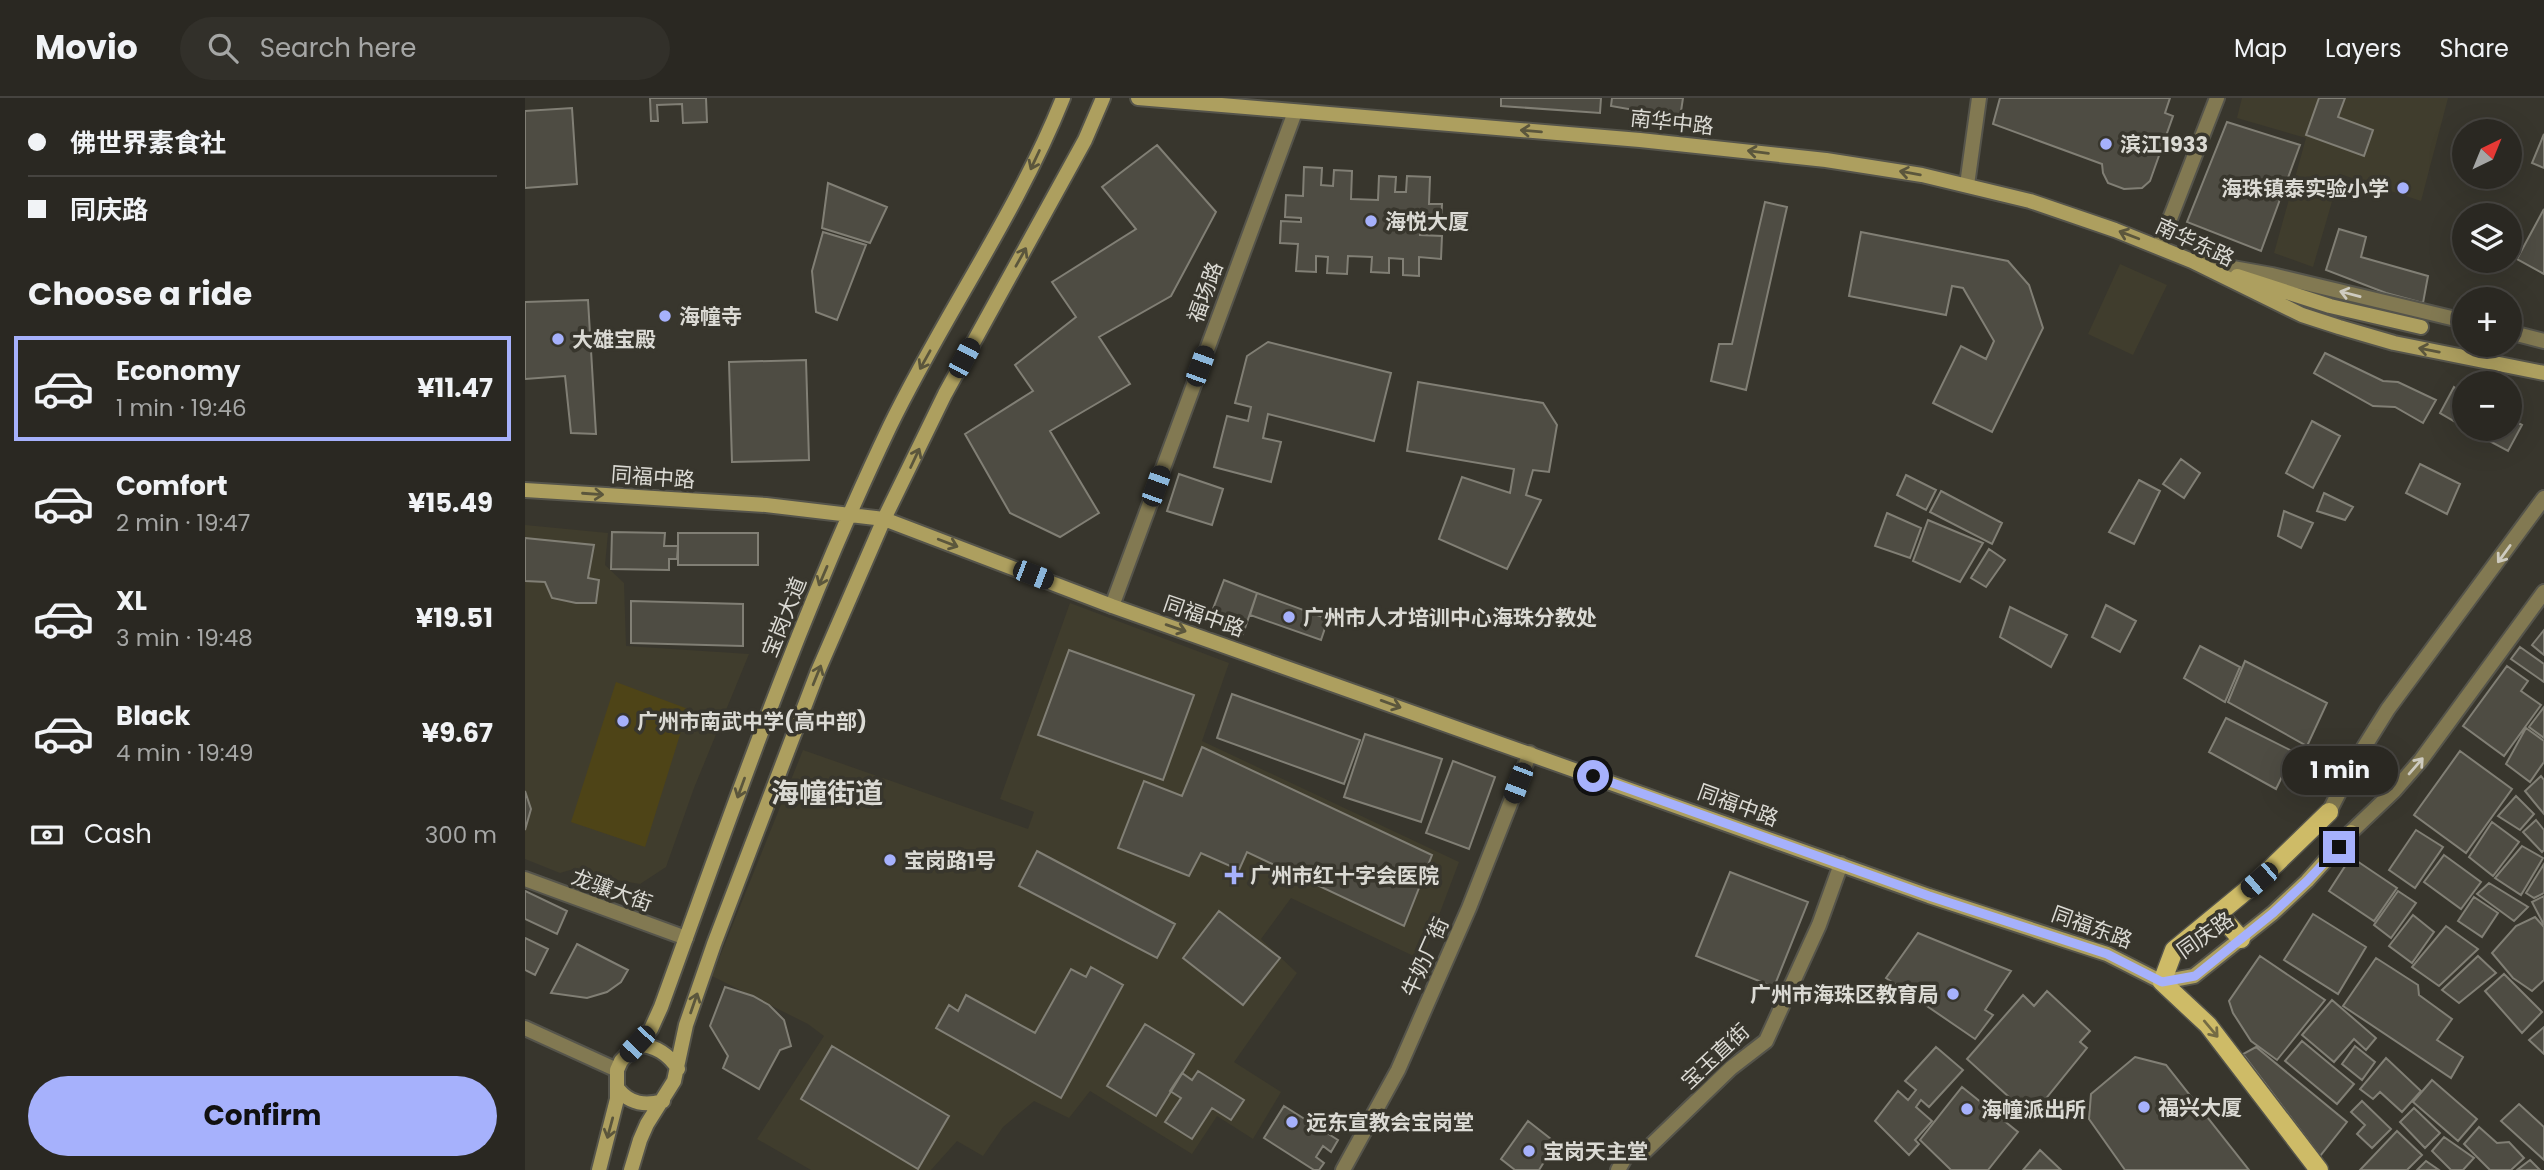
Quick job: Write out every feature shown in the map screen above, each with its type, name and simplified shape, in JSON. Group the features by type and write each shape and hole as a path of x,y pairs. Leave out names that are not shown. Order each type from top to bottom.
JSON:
{"main road":[{"name":"宝岗大道","path":"617,1070 621,1061 651,1029 661,1007 772,701 850,513 891,424 1030,171 1063,98"},
{"path":"631,1170 647,1124 674,1081 686,1025 719,930 818,671 884,519 945,394 1085,140 1103,98"},
{"name":"南华中路","path":"1138,98 1640,140 1826,160"},
{"name":"南华东路","path":"1826,160 1967,185 2043,206 2159,247 2267,300 2327,323 2394,343 2544,373"},
{"path":"2192,261 2317,302 2421,327"},
{"name":"同福中路","path":"525,490 767,505 884,519 1112,606 1846,866"},
{"name":"同庆路","path":"2162,982 2174,950 2220,914 2294,848 2329,812"},
{"name":"同庆路","path":"2162,982 2195,976 2273,913 2307,881 2351,832"},
{"name":"同福东路","path":"1846,866 2107,954 2162,982 2208,1025 2319,1170"},
{"path":"2220,914 2241,939"},
{"path":"637,1044 661,1051 678,1069"},
{"path":"599,1170 617,1099 617,1070"},
{"path":"618,1089 624,1097 638,1104 663,1101"}],"street":[{"path":"1967,185 1979,98"},
{"path":"2159,247 2217,98"},
{"name":"福场路","path":"1112,606 1295,112"},
{"path":"2192,261 2272,275 2452,318"},
{"path":"2522,335 2544,341"},
{"path":"2329,812 2380,720 2544,498"},
{"path":"2351,832 2394,791 2421,760 2544,592"},
{"name":"牛奶厂街","path":"1343,1170 1398,1070 1469,908 1530,753"},
{"name":"宝玉直街","path":"1618,1170 1629,1152 1642,1154 1731,1068 1766,1041 1846,866"},
{"name":"龙骧大街","path":"525,878 686,938"},
{"path":"525,1028 617,1070"}],"shaded area":[{"name":"海珠镇泰实验小学","path":"2242,98 2448,98 2421,201 2340,174 2313,267 2274,253 2306,138 2237,118"},
{"path":"2120,264 2167,285 2133,355 2088,334"},
{"name":"广州市南武中学(高中部)","path":"525,525 608,533 605,565 624,583 626,646 749,654 694,788 666,867 640,884 577,868 560,873 525,859"},
{"name":"广州市红十字会医院","path":"1070,603 1229,663 1202,741 1459,862 1422,960 1291,898 1261,939 1297,973 1234,1062 1281,1092 1253,1139 1217,1116 1192,1154 1090,1091 1069,1118 1034,1101 1003,1127 983,1156 957,1141 931,1170 811,1170 757,1139 824,1036 808,1024 712,976 803,750 1028,829 1034,812 1000,799"},
{"path":"616,682 688,709 645,847 571,822"}],"building":[{"path":"650,98 706,98 707,122 683,123 682,104 657,105 658,121 651,121"},
{"path":"1501,98 1601,98 1600,113 1501,106"},
{"path":"1612,98 1683,98 1680,118 1611,106"},
{"name":"滨江1933","path":"2000,98 2170,98 2165,113 2173,116 2150,181 2142,188 2124,189 2108,183 2102,164 1993,124"},
{"path":"2319,98 2345,98 2338,117 2373,130 2364,156 2306,135"},
{"path":"572,108 577,184 525,188 525,111"},
{"path":"2227,122 2300,145 2261,251 2187,222"},
{"path":"2544,134 2544,168 2532,163"},
{"path":"1157,145 1216,212 1171,296 1099,337 1130,384 1050,431 1099,513 1060,537 1010,513 965,434 1033,391 1015,365 1076,317 1052,282 1136,229 1102,187"},
{"name":"海悦大厦","path":"1304,167 1322,168 1321,185 1333,186 1334,170 1352,171 1351,199 1378,200 1379,176 1396,177 1395,192 1406,192 1407,176 1430,177 1429,204 1442,204 1441,228 1420,227 1420,235 1442,236 1441,259 1419,257 1419,276 1403,275 1403,259 1389,258 1389,273 1371,272 1372,257 1348,256 1347,274 1327,273 1328,257 1316,256 1316,272 1296,271 1298,244 1280,243 1281,221 1301,222 1301,218 1285,217 1286,195 1303,196"},
{"path":"828,183 887,207 870,243 822,228"},
{"path":"1765,202 1787,207 1746,390 1711,381 1719,344 1732,344"},
{"path":"2544,209 2544,274 2522,262 2522,250"},
{"path":"2339,229 2366,237 2361,257 2428,276 2423,303 2386,293 2326,270"},
{"path":"823,232 866,245 837,320 816,312 812,271"},
{"path":"1861,232 2008,261 2029,285 2043,328 1992,432 1933,403 1961,346 1986,359 1994,341 1963,288 1952,286 1946,315 1849,296"},
{"name":"大雄宝殿","path":"588,300 596,434 571,433 565,376 525,379 525,302"},
{"path":"1268,342 1391,373 1374,441 1268,414 1263,438 1281,442 1271,482 1214,467 1227,416 1248,421 1251,407 1235,403 1247,356"},
{"path":"2325,353 2383,381 2398,382 2436,400 2423,423 2395,407 2373,406 2314,373"},
{"path":"806,360 809,460 732,462 729,362"},
{"path":"1418,382 1543,403 1557,425 1549,472 1533,470 1526,495 1541,500 1507,569 1439,539 1462,477 1510,493 1514,469 1407,451"},
{"path":"2452,391 2452,420 2440,413"},
{"path":"2312,421 2340,436 2313,488 2286,473"},
{"path":"2489,441 2513,441 2508,451"},
{"path":"2181,459 2200,473 2184,498 2163,484"},
{"path":"2420,464 2460,484 2447,514 2406,493"},
{"path":"1179,474 1223,489 1212,525 1167,511"},
{"path":"1906,475 1936,490 1926,510 1897,495"},
{"path":"2139,480 2160,491 2134,544 2109,532"},
{"path":"1941,491 2002,523 1992,544 1930,512"},
{"path":"2324,493 2353,507 2345,520 2317,511"},
{"path":"2284,511 2313,523 2301,548 2278,536"},
{"path":"1887,513 1921,528 1910,558 1875,546"},
{"path":"1928,520 1983,543 1960,582 1913,561"},
{"path":"612,532 665,533 664,546 678,546 677,559 669,559 669,570 611,569"},
{"path":"678,533 758,533 758,565 678,565"},
{"path":"525,538 594,545 588,578 599,580 596,603 576,603 552,598 545,582 525,581"},
{"path":"1989,549 2005,560 1986,587 1971,578"},
{"path":"1224,580 1257,593 1243,634 1208,622"},
{"name":"广州市人才培训中心海珠分教处","path":"1257,593 1328,619 1321,640 1250,615"},
{"path":"631,601 743,604 743,646 631,643"},
{"path":"2106,605 2136,621 2120,652 2092,637"},
{"path":"2010,607 2067,635 2051,667 2000,637"},
{"path":"2544,630 2544,655 2532,645"},
{"path":"2200,646 2240,667 2225,702 2184,678"},
{"path":"2520,647 2544,664 2544,682 2511,659"},
{"path":"1069,650 1194,695 1163,780 1038,735"},
{"path":"2245,661 2327,703 2307,746 2228,702"},
{"path":"2507,666 2528,681 2521,691 2541,705 2504,756 2463,726"},
{"path":"1232,694 1360,740 1344,784 1217,738"},
{"path":"2544,707 2544,738 2529,727"},
{"path":"2226,718 2294,752 2276,789 2209,752"},
{"path":"2526,728 2544,741 2544,762 2530,782 2506,764"},
{"path":"1365,734 1442,759 1421,822 1344,797"},
{"path":"1202,747 1432,855 1404,926 1247,852 1239,870 1201,853 1189,876 1118,848 1144,781 1182,796"},
{"path":"2460,751 2512,789 2466,853 2414,815"},
{"path":"1453,761 1495,777 1469,849 1426,833"},
{"path":"2541,776 2544,780 2544,814 2525,791"},
{"path":"525,791 531,809 525,830"},
{"path":"2516,796 2534,814 2520,830 2498,816"},
{"path":"2536,820 2544,830 2542,852 2523,832"},
{"path":"2492,822 2519,842 2493,876 2469,857"},
{"path":"2416,830 2443,847 2415,888 2389,870"},
{"path":"2522,846 2543,858 2521,895 2495,878"},
{"path":"1037,851 1175,924 1157,958 1019,886"},
{"path":"2444,855 2481,882 2461,909 2424,882"},
{"path":"2351,857 2397,888 2374,921 2329,891"},
{"path":"2544,864 2544,893 2534,898 2526,893"},
{"path":"1730,872 1808,902 1774,987 1696,956"},
{"path":"2489,883 2528,907 2514,921 2477,894"},
{"path":"525,891 567,911 557,934 525,919"},
{"path":"2398,891 2416,903 2391,938 2374,925"},
{"path":"2544,896 2544,925 2532,902"},
{"path":"2474,897 2498,913 2482,937 2458,921"},
{"path":"1219,911 1280,958 1243,1005 1183,958"},
{"path":"2313,914 2366,947 2338,994 2284,960"},
{"path":"2413,915 2434,932 2412,963 2389,946"},
{"path":"2535,917 2544,927 2544,980 2532,991 2513,978 2492,953 2516,926"},
{"path":"2446,926 2478,949 2439,986 2412,967"},
{"name":"广州市海珠区教育局","path":"1918,933 2011,971 1985,1010 1993,1015 1975,1039 1886,978"},
{"path":"525,938 548,949 535,975 525,970"},
{"path":"577,944 628,970 621,982 607,992 587,998 551,993"},
{"path":"2260,956 2325,1000 2277,1060 2251,1041 2233,1013 2229,1001"},
{"path":"2478,956 2496,973 2459,1003 2442,990"},
{"path":"2376,958 2418,985 2419,995 2452,1019 2437,1040 2463,1057 2451,1078 2343,1006"},
{"path":"1091,967 1123,985 1061,1098 936,1028 949,1005 958,1011 966,995 1035,1033 1071,969 1086,977"},
{"path":"2504,974 2542,1012 2522,1033 2485,991"},
{"path":"725,987 753,996 769,1005 784,1020 791,1046 780,1050 759,1089 723,1068 728,1056 710,1026"},
{"path":"2047,991 2090,1031 2080,1042 2087,1048 2031,1117 1967,1059 2023,995 2034,1006"},
{"path":"2332,1000 2376,1038 2366,1050 2354,1039 2334,1062 2302,1035"},
{"path":"1145,1024 1194,1054 1156,1116 1107,1086"},
{"path":"2544,1027 2544,1054 2529,1040"},
{"path":"2302,1041 2354,1084 2337,1104 2285,1061"},
{"path":"832,1046 949,1116 918,1169 801,1099"},
{"path":"2355,1046 2375,1062 2362,1080 2342,1064"},
{"path":"1936,1047 1963,1070 1929,1107 1921,1100 1916,1107 1932,1121 1915,1140 1919,1144 1909,1155 1875,1121 1898,1091 1908,1100 1916,1090 1905,1081"},
{"path":"2256,1047 2347,1122 2320,1156 2243,1054"},
{"name":"福兴大厦","path":"2135,1057 2166,1065 2249,1170 2125,1170 2089,1119 2091,1094"},
{"path":"2386,1058 2421,1091 2402,1112 2380,1092 2373,1099 2360,1089"},
{"path":"1198,1071 1244,1100 1231,1120 1212,1108 1192,1139 1165,1122 1181,1098 1170,1091 1182,1073 1192,1080"},
{"path":"2432,1080 2477,1119 2458,1141 2413,1102"},
{"name":"海幢派出所","path":"1962,1087 2018,1132 1988,1170 1951,1170 1920,1140"},
{"path":"2362,1101 2391,1129 2372,1148 2357,1134 2365,1125 2351,1112"},
{"path":"2519,1104 2544,1127 2544,1160 2501,1121"},
{"name":"远东宣教会宝岗堂","path":"1284,1106 1338,1140 1331,1152 1323,1146 1316,1157 1324,1163 1319,1170 1314,1170 1264,1138"},
{"path":"2414,1108 2440,1133 2425,1148 2400,1122"},
{"name":"宝岗天主堂","path":"1528,1121 1556,1143 1539,1170 1515,1170 1501,1159"},
{"path":"2479,1127 2497,1143 2509,1142 2524,1158 2511,1170 2490,1170 2464,1144"},
{"path":"2397,1131 2422,1155 2407,1170 2360,1170"},
{"path":"2444,1137 2474,1158 2463,1170 2451,1170 2432,1151"},
{"path":"2040,1150 2061,1170 2023,1170"},
{"path":"2530,1160 2540,1170 2517,1170"},
{"path":"2426,1161 2439,1170 2417,1170"}],"place":[{"name":"滨江1933","path":"2106,144"},
{"name":"海珠镇泰实验小学","path":"2403,188"},
{"name":"海悦大厦","path":"1371,221"},
{"name":"海幢寺","path":"665,316"},
{"name":"大雄宝殿","path":"558,339"},
{"name":"广州市人才培训中心海珠分教处","path":"1289,617"},
{"name":"广州市南武中学(高中部)","path":"623,721"},
{"name":"宝岗路1号","path":"890,860"},
{"name":"广州市红十字会医院","path":"1234,875"},
{"name":"广州市海珠区教育局","path":"1953,994"},
{"name":"福兴大厦","path":"2144,1107"},
{"name":"海幢派出所","path":"1967,1109"},
{"name":"远东宣教会宝岗堂","path":"1292,1122"},
{"name":"宝岗天主堂","path":"1529,1151"}],"district":[{"name":"海幢街道","path":"827,793"}],"route":[{"path":"1593,776 1929,896 2107,954 2162,982 2195,976 2273,913 2339,847"}]}
